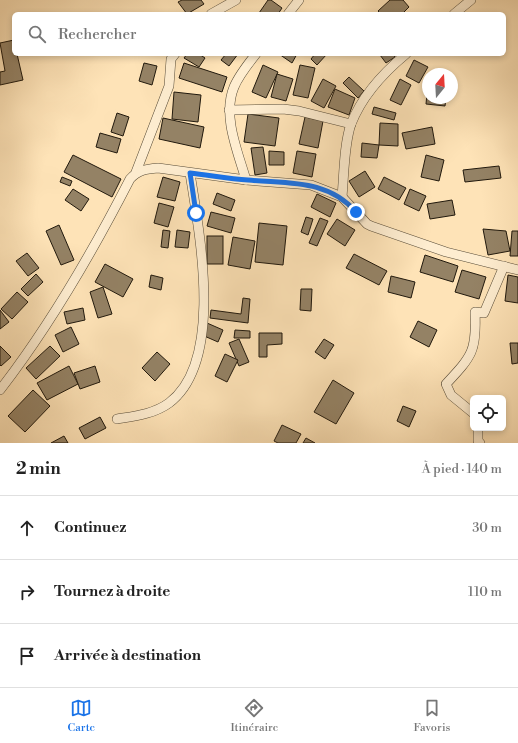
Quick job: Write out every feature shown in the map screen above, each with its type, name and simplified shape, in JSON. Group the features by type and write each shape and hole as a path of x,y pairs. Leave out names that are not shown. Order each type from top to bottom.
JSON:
{"street":[{"path":"215,12 236,0"},
{"path":"290,12 300,0"},
{"path":"456,12 471,0"},
{"path":"0,390 38,339 98,241 130,179 136,172 169,86 171,59 173,56"},
{"path":"246,180 236,148 229,110 234,86 255,56"},
{"path":"342,197 348,135 351,124 363,101 382,76 404,56"},
{"path":"229,110 284,109 299,111 351,124"},
{"path":"136,172 158,168 246,180 311,185 342,197 367,224 371,226 446,252 518,270"},
{"path":"117,419 138,416 155,411 170,402 185,384 192,372 197,358 203,319 204,286 202,254 190,173"},
{"path":"470,410 452,394 446,384 469,360 476,336 475,312 484,313 504,266"},
{"path":"478,431 478,441 480,443"}],"building":[{"path":"182,0 201,0 204,4 190,12 186,12 178,2"},
{"path":"268,0 271,0 282,8 279,12 260,12"},
{"path":"390,0 403,0 409,7 404,12 378,11"},
{"path":"12,40 12,56 17,56 23,80 0,85 0,72 5,71 0,43"},
{"path":"186,56 202,56 205,58 199,67 184,58"},
{"path":"224,56 236,56 229,66 221,60"},
{"path":"282,56 296,56 292,63"},
{"path":"313,56 325,56 317,65 311,59"},
{"path":"381,56 394,56 395,57 386,63"},
{"path":"414,60 428,67 422,68 422,78 419,83 406,76"},
{"path":"144,63 157,66 152,85 139,81"},
{"path":"184,63 227,77 222,92 179,78"},
{"path":"263,65 278,72 266,98 252,92"},
{"path":"300,65 315,68 308,98 293,95"},
{"path":"277,74 293,79 286,101 271,97"},
{"path":"349,77 364,91 358,98 343,83"},
{"path":"323,79 336,86 324,108 311,101"},
{"path":"400,79 411,85 401,105 390,100"},
{"path":"335,89 355,98 349,115 328,107"},
{"path":"174,92 201,95 198,122 172,119"},
{"path":"426,104 445,104 445,106"},
{"path":"374,107 396,113 394,120 372,114"},
{"path":"117,113 129,117 123,136 111,132"},
{"path":"248,114 279,118 275,146 244,142"},
{"path":"305,117 323,121 318,148 299,144"},
{"path":"163,118 204,127 200,148 159,139"},
{"path":"380,123 398,124 398,146 379,145"},
{"path":"432,127 435,144 406,149 402,133"},
{"path":"100,133 121,139 117,153 96,147"},
{"path":"362,143 379,145 377,158 361,157"},
{"path":"263,147 267,173 255,175 251,148"},
{"path":"269,151 284,152 284,165 269,165"},
{"path":"297,151 316,154 312,177 293,173"},
{"path":"73,155 121,179 112,197 64,172"},
{"path":"426,155 444,160 439,181 421,177"},
{"path":"499,166 501,178 465,182 463,170"},
{"path":"365,171 375,187 359,197 349,181"},
{"path":"62,177 72,181 70,186 60,182"},
{"path":"163,177 180,182 175,201 157,197"},
{"path":"384,177 406,188 399,200 378,189"},
{"path":"73,189 89,199 81,211 65,200"},
{"path":"410,189 426,196 419,211 404,204"},
{"path":"217,193 235,200 231,211 213,204"},
{"path":"317,194 336,203 330,217 311,207"},
{"path":"452,200 455,215 430,219 427,204"},
{"path":"159,203 174,207 168,227 154,223"},
{"path":"211,212 235,218 231,233 207,226"},
{"path":"306,217 313,219 308,235 301,232"},
{"path":"320,218 328,221 317,246 309,243"},
{"path":"337,219 355,230 345,246 327,234"},
{"path":"259,223 287,226 283,265 255,262"},
{"path":"59,225 74,260 61,265 46,231"},
{"path":"483,229 506,231 510,251 488,255"},
{"path":"163,230 170,231 168,248 161,247"},
{"path":"177,230 190,232 188,248 175,247"},
{"path":"512,231 518,231 518,256 510,256"},
{"path":"207,236 223,236 223,264 207,264"},
{"path":"233,237 255,241 250,269 228,265"},
{"path":"27,253 39,268 28,276 16,261"},
{"path":"354,254 387,271 379,285 346,268"},
{"path":"425,255 458,266 453,282 420,272"},
{"path":"105,264 133,279 123,297 95,282"},
{"path":"462,270 486,277 479,299 455,292"},
{"path":"36,274 43,282 28,296 21,289"},
{"path":"151,275 163,278 161,290 149,287"},
{"path":"508,275 518,277 518,303 505,301"},
{"path":"391,276 415,282 411,298 388,292"},
{"path":"103,287 112,314 98,318 90,292"},
{"path":"301,289 312,289 311,311 300,310"},
{"path":"17,292 28,302 12,319 1,309"},
{"path":"243,298 250,299 248,323 210,318 211,310 241,314"},
{"path":"83,308 85,320 67,324 64,312"},
{"path":"0,310 9,322 0,329"},
{"path":"418,321 437,330 429,347 410,337"},
{"path":"207,323 223,330 218,342 202,335"},
{"path":"71,327 79,344 63,352 55,335"},
{"path":"235,330 250,331 250,338 234,338"},
{"path":"259,333 282,333 282,344 267,345 267,357 259,357"},
{"path":"239,339 249,362 239,366 229,343"},
{"path":"324,339 334,345 325,359 315,352"},
{"path":"510,343 518,343 518,363 512,364"},
{"path":"0,346 11,357 1,366 0,365"},
{"path":"50,346 60,356 36,379 26,368"},
{"path":"157,352 170,364 155,381 142,368"},
{"path":"225,354 238,360 227,382 215,376"},
{"path":"69,366 78,384 47,400 37,383"},
{"path":"95,366 100,382 80,389 74,373"},
{"path":"333,380 354,393 336,424 314,412"},
{"path":"33,390 50,406 25,432 8,416"},
{"path":"403,406 416,411 409,427 397,421"},
{"path":"100,417 106,428 85,439 79,428"},
{"path":"282,425 301,434 296,443 278,443 274,441"},
{"path":"64,436 68,443 51,443"},
{"path":"306,438 315,443 303,443"}],"route":[{"path":"196,213 190,173 286,184 311,185 342,197 356,212"}]}
